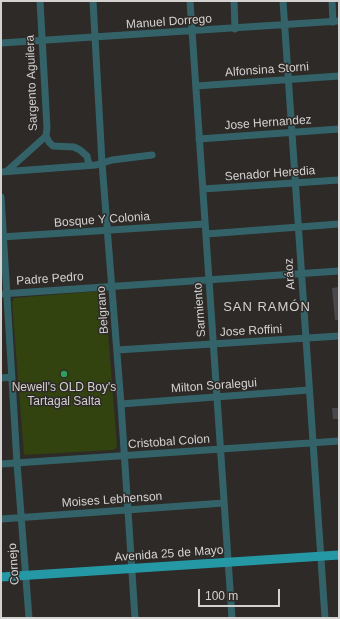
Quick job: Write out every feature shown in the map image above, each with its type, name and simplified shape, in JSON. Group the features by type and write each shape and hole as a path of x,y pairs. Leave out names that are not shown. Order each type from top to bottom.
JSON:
{"main road":[{"name":"Avenida 25 de Mayo","path":"1,577 339,555"}],"street":[{"name":"Sargento Aguilera","path":"4,171 46,136 47,128 40,1"},
{"name":"Belgrano","path":"93,1 102,163 121,404 135,618"},
{"name":"Sarmiento","path":"190,1 232,618"},
{"path":"234,1 235,29"},
{"name":"Aráoz","path":"283,1 325,618"},
{"path":"332,1 336,22"},
{"name":"Manuel Dorrego","path":"1,43 336,22"},
{"name":"Alfonsina Storni","path":"196,86 339,76"},
{"name":"Jose Hernandez","path":"200,139 339,129"},
{"path":"46,136 53,146 74,147 80,150 87,156 89,165"},
{"path":"4,171 89,165 112,160 152,155"},
{"name":"Senador Heredia","path":"203,189 339,180"},
{"name":"Cornejo","path":"1,197 4,293 12,377 29,618"},
{"name":"Bosque Y Colonia","path":"2,237 205,224"},
{"path":"206,234 339,224"},
{"name":"Padre Pedro","path":"4,293 339,271"},
{"name":"Jose Roffini","path":"117,350 339,336"},
{"path":"1,378 12,377"},
{"name":"Milton Soralegui","path":"121,404 309,390"},
{"name":"Cristobal Colon","path":"1,464 339,441"},
{"name":"Moises Lebhenson","path":"1,519 224,503"}],"green space":[{"name":"Newell's OLD Boy's Tartagal Salta","path":"100,291 105,294 117,447 113,450 24,455 12,302 14,298"}],"building":[{"path":"339,287 339,320 335,320 332,288"},
{"path":"332,408 339,408 339,419 333,419"}],"place":[{"name":"Newell's OLD Boy's Tartagal Salta","path":"64,374"}],"district":[{"name":"SAN RAMÓN","path":"267,307"}]}
